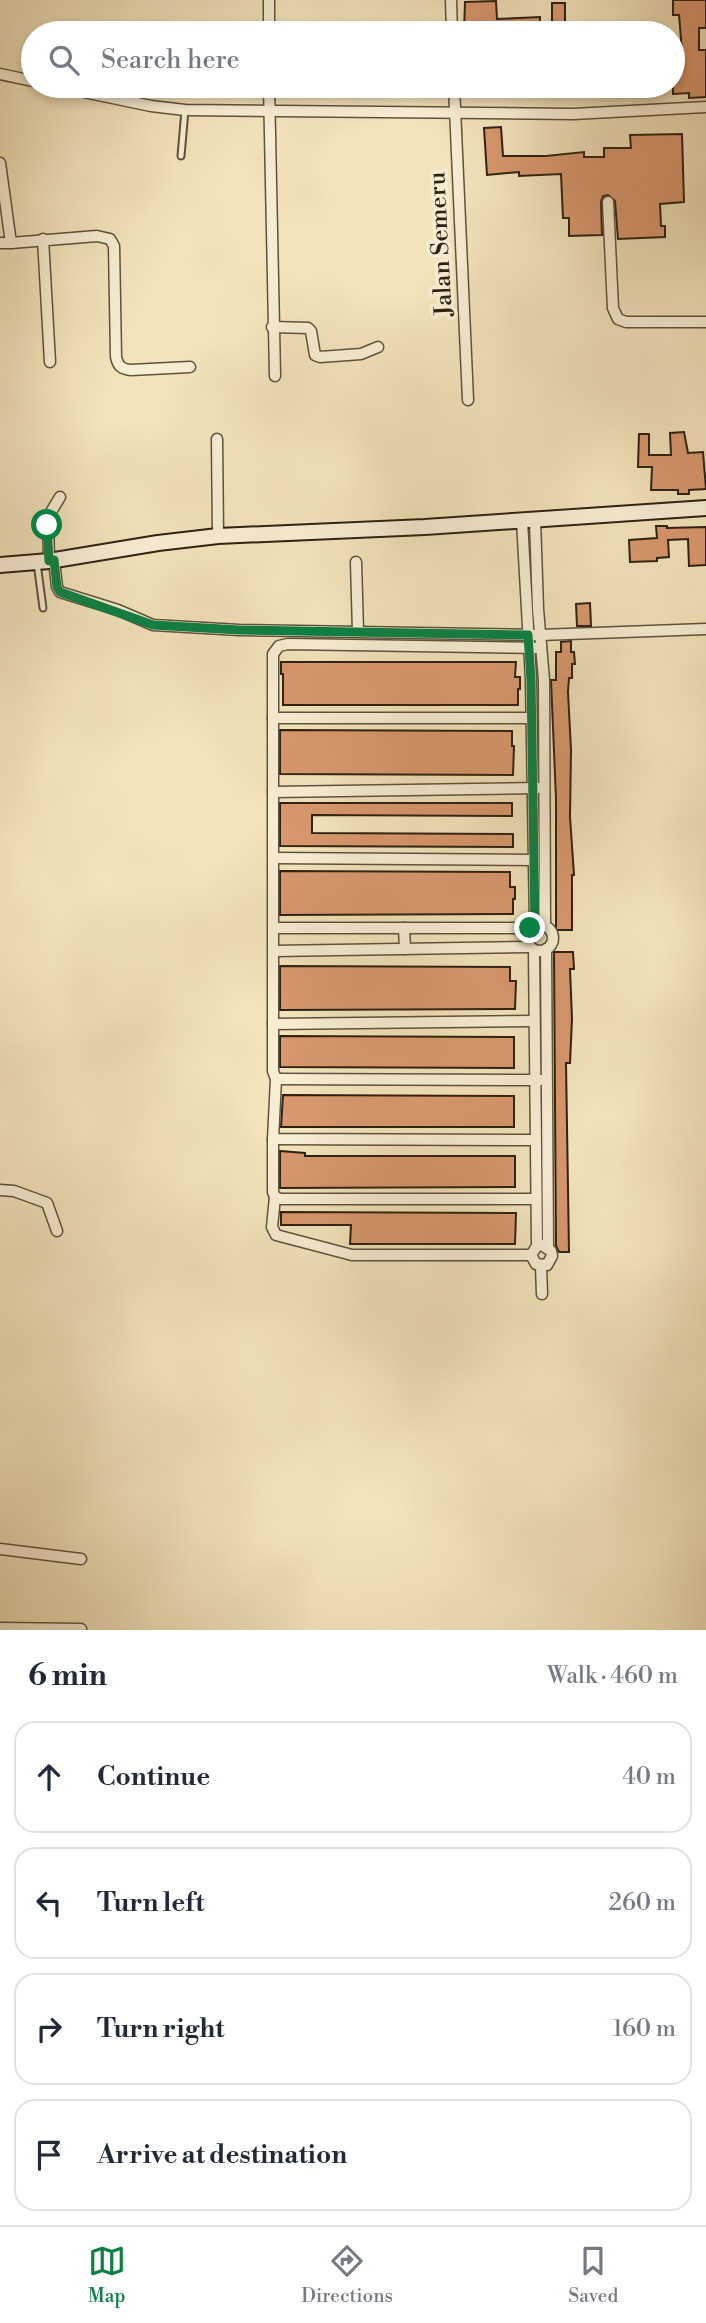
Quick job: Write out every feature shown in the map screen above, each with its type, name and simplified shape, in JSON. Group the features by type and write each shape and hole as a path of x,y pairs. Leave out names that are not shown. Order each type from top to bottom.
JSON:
{"street":[{"path":"269,21 270,0"},
{"path":"451,0 452,21"},
{"path":"0,74 21,78"},
{"path":"112,98 185,112 269,117 455,120 706,107"},
{"path":"269,98 275,376"},
{"name":"Jalan Semeru","path":"454,98 468,400"},
{"path":"0,163 5,243 97,236 110,239 114,246 118,364 123,369 190,367"},
{"path":"608,202 613,308 618,319 626,322 706,322"},
{"path":"43,239 50,362"},
{"path":"272,327 308,328 311,331 315,355 320,356 361,354 378,347"},
{"path":"217,439 218,536"},
{"path":"60,498 48,517 47,561 60,592 145,623 239,630 528,635 706,629"},
{"path":"0,565 47,561 218,536 706,508"},
{"path":"529,520 537,556 528,635 537,926"},
{"path":"529,520 525,556 532,609 540,635 545,788 537,926 526,937 532,948 535,1199 539,1250"},
{"path":"525,556 537,556"},
{"path":"356,562 358,631"},
{"path":"541,648 288,643 279,646 273,654 272,1071 276,1079 273,1139 275,1197 272,1227 275,1235 352,1255 539,1250 552,1256 547,1265 541,1266 533,1260 539,1250 547,1080 546,949"},
{"path":"273,718 531,718"},
{"path":"273,792 545,788"},
{"path":"274,858 534,860"},
{"path":"274,928 537,926 553,934 550,946 546,949 274,951"},
{"path":"404,928 405,949"},
{"path":"273,1024 534,1021"},
{"path":"276,1079 547,1080"},
{"path":"273,1139 535,1140"},
{"path":"0,1190 14,1191 39,1200 49,1207 57,1231"},
{"path":"275,1197 295,1200 535,1199"},
{"path":"541,1266 542,1294"},
{"path":"0,1549 80,1559"},
{"path":"0,1628 81,1629"}],"lane":[{"path":"181,156 185,112"},
{"path":"43,608 47,561"}],"building":[{"path":"673,0 706,0 706,28 699,28 699,50 706,50 706,97 689,98 689,93 685,93 685,21 680,21 679,15 673,15"},
{"path":"496,1 497,19 540,17 540,21 464,21 465,2"},
{"path":"552,3 565,3 565,21 552,21"},
{"path":"501,127 503,156 546,156 584,152 584,157 604,157 604,148 631,148 630,135 682,134 684,202 660,204 661,226 665,226 665,237 618,239 615,201 608,195 603,196 602,235 569,236 569,218 563,218 561,174 519,176 519,172 487,175 484,128"},
{"path":"684,432 688,453 703,452 706,489 689,490 689,494 678,494 678,490 651,490 652,467 638,467 639,434 649,434 649,455 671,455 670,433"},
{"path":"656,526 706,527 706,565 689,566 688,539 668,540 669,557 657,558 657,561 630,562 629,540 657,538"},
{"path":"590,603 591,626 577,626 576,604"},
{"path":"571,641 575,664 572,664 568,692 574,875 572,930 556,930 556,799 551,680 556,680 556,652 561,652 561,642"},
{"path":"281,662 516,662 515,677 520,677 518,705 283,705"},
{"path":"280,730 512,731 513,775 280,774"},
{"path":"280,803 512,803 512,816 312,815 312,833 513,834 513,847 280,846"},
{"path":"280,871 510,872 510,887 515,887 513,914 280,915"},
{"path":"554,952 573,952 574,969 570,969 570,1063 566,1063 569,1252 559,1252 556,1246"},
{"path":"280,966 510,967 510,981 516,981 515,1009 280,1010"},
{"path":"280,1036 514,1037 514,1068 280,1067"},
{"path":"283,1095 514,1096 514,1127 281,1127"},
{"path":"280,1151 305,1153 305,1156 515,1156 515,1187 280,1188"},
{"path":"281,1212 516,1213 515,1244 350,1244 351,1225 281,1225"}],"route":[{"path":"47,525 49,561 54,560 60,592 153,625 239,630 528,635 535,925 530,928"}]}
